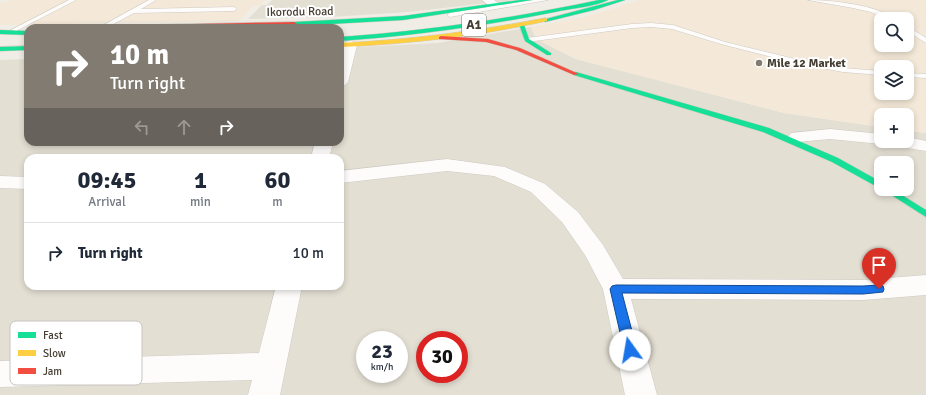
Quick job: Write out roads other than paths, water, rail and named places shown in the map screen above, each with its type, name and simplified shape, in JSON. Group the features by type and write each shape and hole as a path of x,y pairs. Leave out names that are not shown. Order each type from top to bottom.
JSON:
{"main road":[{"name":"Ikorodu Road","path":"285,24 331,23 403,18 492,3 530,0"},
{"name":"Ikorodu Road","path":"344,30 428,22 506,12 566,0"},
{"name":"A1","path":"344,43 532,16 606,0"},
{"path":"441,38 521,25 604,7 623,0"},
{"path":"521,25 527,40 548,53 584,71 737,114 798,137 854,161 874,172"},
{"path":"0,31 14,30 24,31"},
{"path":"0,31 24,32"},
{"path":"0,36 24,33"},
{"path":"344,43 441,38 486,40 518,49 582,77 766,130 835,160 874,182"},
{"path":"0,48 24,47"},
{"path":"0,52 24,52"},
{"path":"897,196 926,214"}],"street":[{"path":"798,137 830,134 874,138"},
{"path":"914,144 926,146"},
{"path":"344,177 447,165 498,172 538,188 570,217 595,251 616,289 641,395"},
{"path":"0,182 24,183"},
{"path":"616,289 863,290 926,285"},
{"path":"264,395 288,290"},
{"path":"142,370 270,366"},
{"path":"0,374 10,374"}],"lane":[{"path":"26,24 73,0"},
{"path":"108,24 153,0"},
{"path":"344,25 382,23 476,11 545,0"},
{"path":"811,0 878,12"},
{"path":"131,11 234,9"},
{"path":"14,30 24,25"},
{"path":"527,40 651,25 673,27 723,43 795,61 843,70 874,72"},
{"path":"914,33 926,41"},
{"path":"914,75 926,76"}],"place":[{"name":"Mile 12 Market","path":"759,63"}]}
